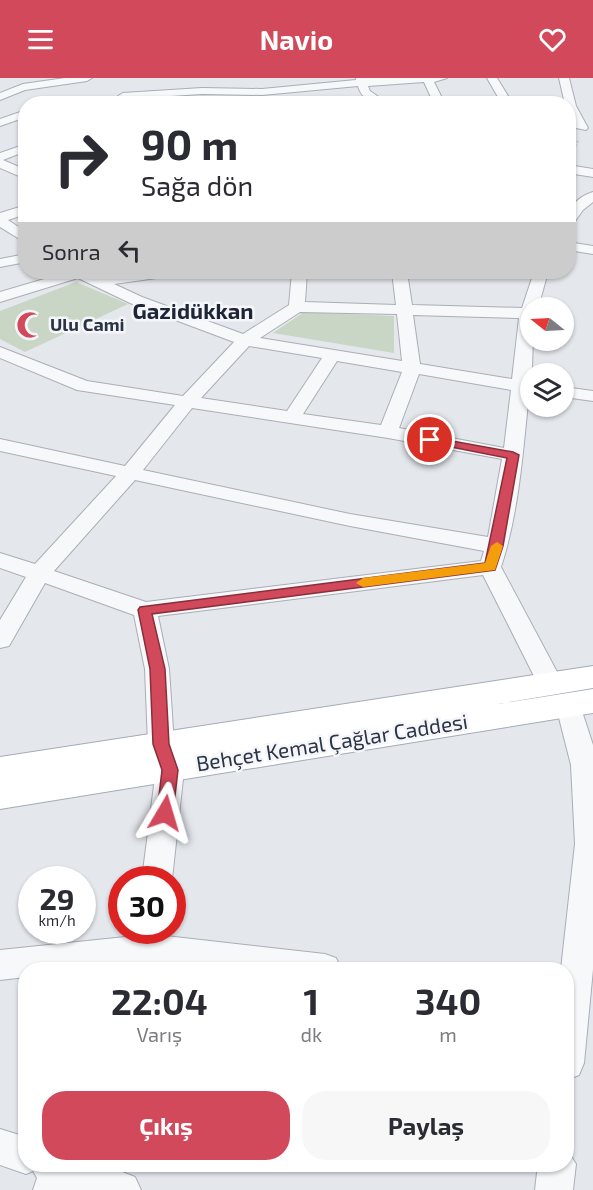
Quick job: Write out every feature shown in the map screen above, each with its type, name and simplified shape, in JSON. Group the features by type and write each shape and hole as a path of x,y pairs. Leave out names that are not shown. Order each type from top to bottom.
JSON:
{"main road":[{"name":"Behçet Kemal Çağlar Caddesi","path":"0,771 166,757 571,697 593,677"},
{"name":"Behçet Kemal Çağlar Caddesi","path":"0,795 166,757"}],"street":[{"path":"0,97 23,87 87,78"},
{"path":"279,78 297,87 304,96"},
{"path":"326,85 335,78"},
{"path":"118,96 121,92 262,92 361,81 442,78"},
{"path":"492,78 503,96"},
{"path":"564,78 568,96"},
{"path":"180,79 202,91"},
{"path":"428,79 436,96"},
{"path":"361,81 365,93 370,96"},
{"path":"225,92 230,96"},
{"path":"0,110 18,111"},
{"path":"576,113 588,128"},
{"path":"0,123 18,115"},
{"path":"0,143 18,142"},
{"path":"0,157 18,150"},
{"path":"0,163 18,171"},
{"path":"576,170 593,173"},
{"path":"576,205 593,196"},
{"path":"576,207 593,210"},
{"path":"0,219 18,212"},
{"path":"0,219 18,233"},
{"path":"576,247 593,250"},
{"path":"0,263 18,260"},
{"path":"0,297 56,279"},
{"path":"91,279 165,312 245,340 520,386"},
{"path":"97,282 117,279"},
{"path":"297,307 299,279"},
{"path":"388,432 411,369 401,279"},
{"path":"533,297 539,279"},
{"path":"0,640 39,574 130,473 188,401 245,340 297,307 520,313"},
{"path":"0,352 83,386 388,432 513,455"},
{"path":"292,417 332,355"},
{"path":"574,393 593,396"},
{"path":"521,417 494,556 571,697 585,765 592,844 574,969"},
{"path":"0,445 351,520 494,556"},
{"path":"0,560 145,610 494,556"},
{"path":"145,610 158,669 166,757 158,866"},
{"path":"27,962 142,949 260,962"},
{"path":"0,965 18,963"},
{"path":"0,1147 18,1153"},
{"path":"59,1172 122,1190"},
{"path":"554,1190 556,1172"}],"path":[{"path":"576,148 588,128"}],"green space":[{"path":"76,282 128,304 25,352 0,339 0,311"},
{"path":"304,312 394,316 394,353 273,333"}],"slow traffic":[{"path":"363,583 490,567 497,546"}],"place":[{"name":"Ulu Cami","path":"30,325"}],"district":[{"name":"Gazidükkan","path":"193,311"}],"route":[{"path":"165,813 170,770 161,744 158,669 145,610 490,567 497,546 513,455 430,440"}]}
